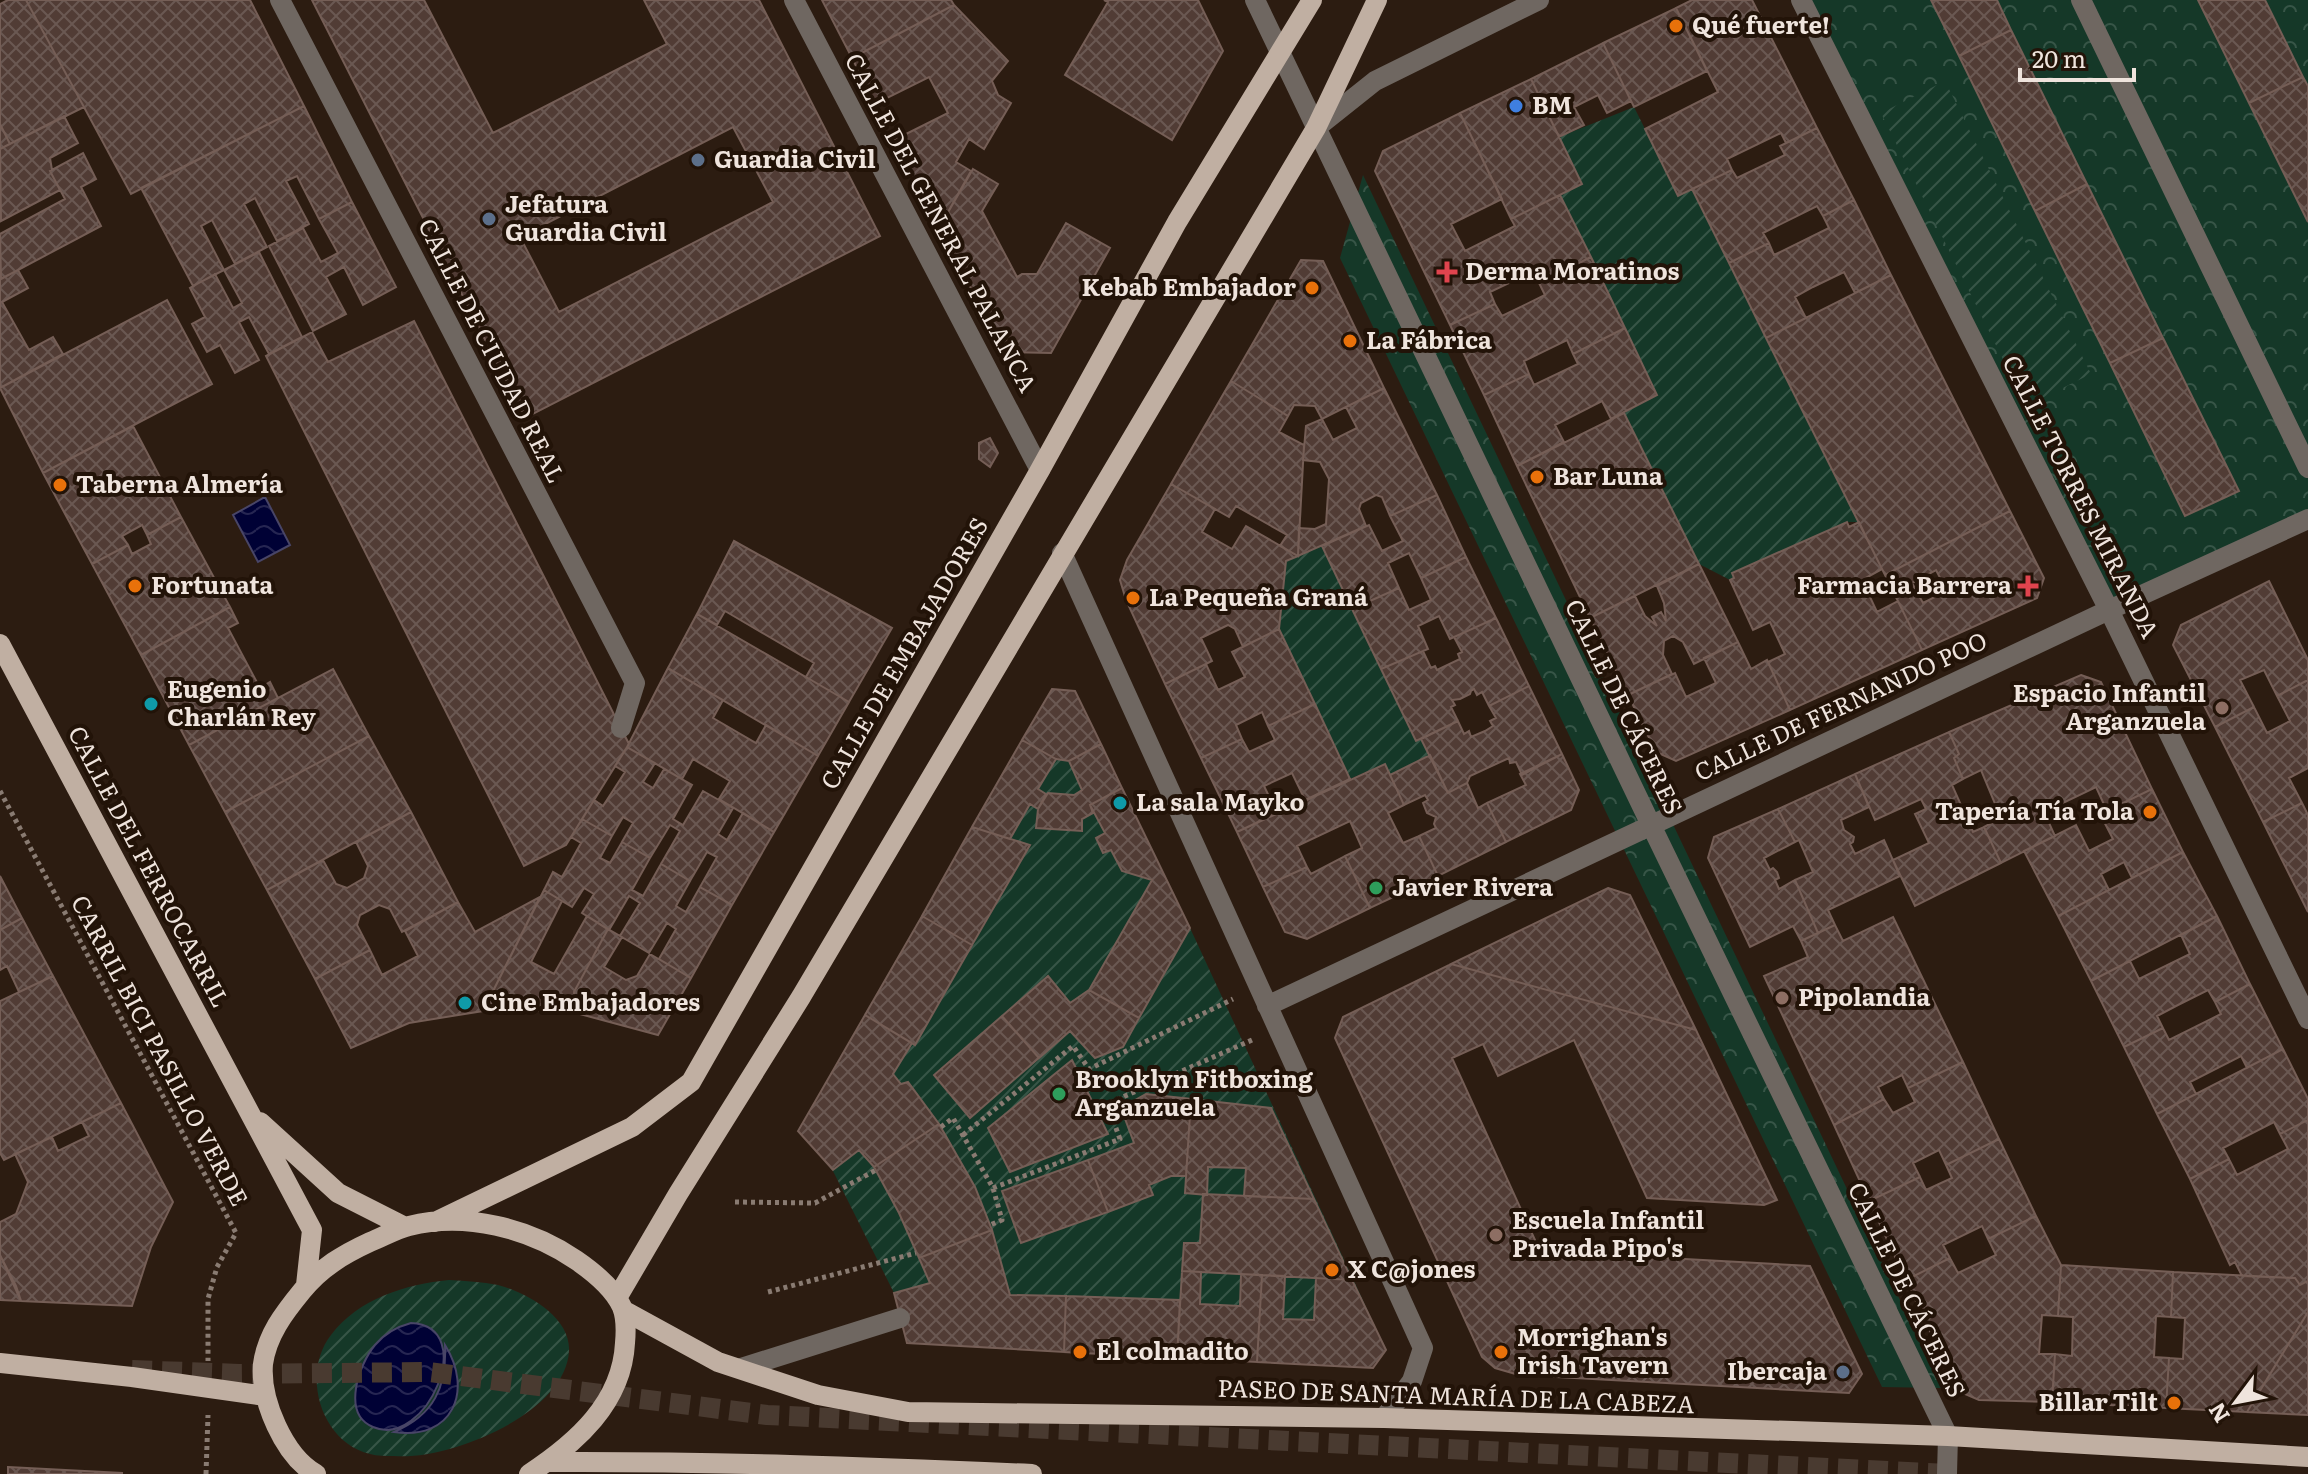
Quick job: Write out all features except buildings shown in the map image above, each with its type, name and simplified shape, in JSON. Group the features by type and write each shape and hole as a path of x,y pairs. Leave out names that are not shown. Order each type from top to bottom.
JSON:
{"main road":[{"name":"CALLE DE EMBAJADORES","path":"435,1222 632,1127 691,1082 1040,470 1177,222 1312,0"},
{"path":"529,1474 593,1421 617,1385 624,1365 626,1337 620,1304 678,1194 801,997 1316,128 1377,0"},
{"name":"CALLE DEL FERROCARRIL","path":"0,644 312,1230 306,1285"},
{"name":"CALLE DEL FERROCARRIL","path":"251,1114 338,1193 405,1227"},
{"path":"312,1473 272,1421 262,1375 268,1343 285,1311 306,1285 331,1263 348,1252 405,1227 435,1222"},
{"name":"PASEO DE SANTA MARÍA DE LA CABEZA","path":"435,1222 495,1224 545,1242 588,1268 620,1304 718,1362 818,1395 908,1412 1384,1418 1948,1436 2308,1457"},
{"path":"0,1363 132,1377 265,1396"},
{"path":"547,1462 649,1461 1032,1474"}],"street":[{"name":"CALLE DE CIUDAD REAL","path":"280,0 635,683 621,728"},
{"name":"CALLE DEL GENERAL PALANCA","path":"794,0 1040,470"},
{"name":"CALLE DE CÁCERES","path":"1255,0 1948,1436"},
{"path":"1316,128 1375,81 1539,0"},
{"name":"CALLE TORRES MIRANDA","path":"1801,0 2109,610 2308,1019"},
{"path":"2081,0 2308,468"},
{"name":"CALLE DE FERNANDO POO","path":"1267,1006 2308,519"},
{"path":"1062,553 1423,1348 1412,1381 1384,1418"},
{"path":"741,1368 900,1318"},
{"path":"1947,1474 1948,1436"}],"path":[{"name":"CARRIL BICI PASILLO VERDE","path":"0,791 236,1233 217,1267 211,1288 208,1335"},
{"path":"963,1135 1073,1046 1089,1069 1232,997 1237,1008"},
{"path":"993,1188 1120,1139 1107,1104 1253,1042 1247,1030"},
{"path":"941,1127 953,1118 993,1188 1002,1220 990,1225"},
{"path":"735,1202 815,1203 876,1170"},
{"path":"768,1292 916,1253"},
{"path":"206,1474 207,1438"}],"green space":[{"path":"1802,0 2308,0 2308,517 2109,610"},
{"path":"1945,81 2091,374 2026,406 1881,113"},
{"path":"1634,107 1678,195 1692,189 1859,522 1847,522 1730,580 1699,564 1624,413 1657,395 1560,195 1582,184 1559,137"},
{"path":"1363,175 1942,1388 1882,1387 1340,258"},
{"path":"1322,546 1416,741 1421,739 1430,755 1390,775 1384,764 1350,779 1279,629 1286,561"},
{"path":"1052,689 1075,691 1190,928 1386,1350 1373,1368 907,1343 894,1293 833,1171 798,1131"},
{"path":"449,1280 498,1285 521,1293 545,1308 563,1327 568,1339 569,1351 563,1374 548,1395 526,1413 472,1442 417,1456 376,1455 353,1447 339,1436 320,1404 317,1368 331,1335 355,1312 384,1296 416,1285"}],"water":[{"path":"265,497 290,545 258,562 233,515"},
{"path":"411,1323 431,1329 442,1344 443,1363 438,1385 427,1405 411,1421 393,1429 373,1427 363,1421 355,1400 363,1364 379,1341 391,1331"},
{"path":"445,1345 454,1362 457,1379 457,1395 452,1409 443,1421 431,1429 414,1433 394,1432 419,1417 435,1398 444,1374"}],"tunnel":[{"path":"132,1370 239,1374 429,1372 767,1415 1948,1474"}],"place":[{"name":"Qué fuerte!","path":"1676,26"},
{"name":"BM","path":"1516,106"},
{"name":"Guardia Civil","path":"698,160"},
{"name":"Jefatura Guardia Civil","path":"489,219"},
{"name":"Derma Moratinos","path":"1447,272"},
{"name":"Kebab Embajador","path":"1312,288"},
{"name":"La Fábrica","path":"1350,341"},
{"name":"Bar Luna","path":"1537,477"},
{"name":"Taberna Almería","path":"60,485"},
{"name":"Fortunata","path":"135,586"},
{"name":"Farmacia Barrera","path":"2028,586"},
{"name":"La Pequeña Graná","path":"1133,598"},
{"name":"Eugenio Charlán Rey","path":"151,704"},
{"name":"Espacio Infantil Arganzuela","path":"2222,708"},
{"name":"La sala Mayko","path":"1120,803"},
{"name":"Tapería Tía Tola","path":"2150,812"},
{"name":"Javier Rivera","path":"1376,888"},
{"name":"Pipolandia","path":"1782,998"},
{"name":"Cine Embajadores","path":"465,1003"},
{"name":"Brooklyn Fitboxing Arganzuela","path":"1059,1094"},
{"name":"Escuela Infantil Privada Pipo's","path":"1496,1235"},
{"name":"X C@jones","path":"1332,1270"},
{"name":"El colmadito","path":"1080,1352"},
{"name":"Morrighan's Irish Tavern","path":"1501,1352"},
{"name":"Ibercaja","path":"1843,1372"},
{"name":"Billar Tilt","path":"2174,1403"}]}
